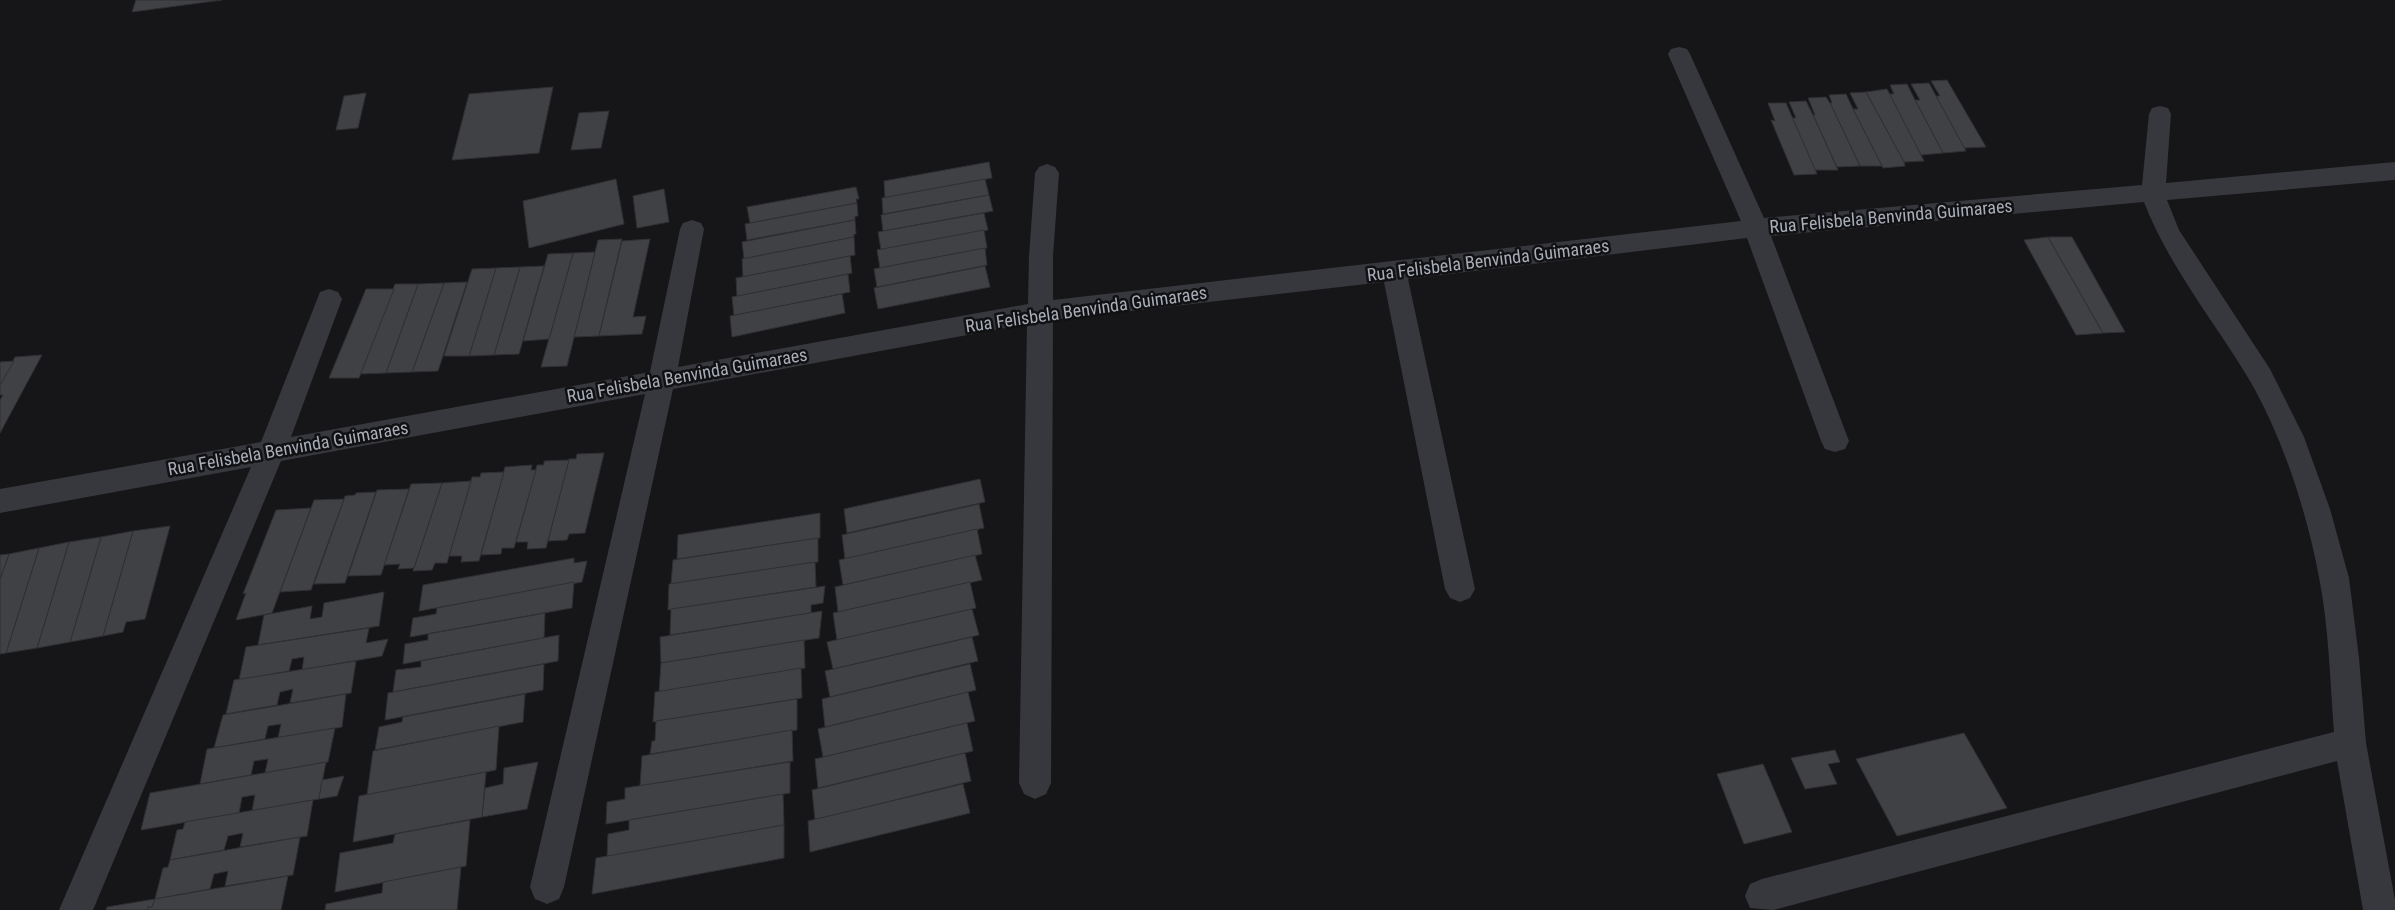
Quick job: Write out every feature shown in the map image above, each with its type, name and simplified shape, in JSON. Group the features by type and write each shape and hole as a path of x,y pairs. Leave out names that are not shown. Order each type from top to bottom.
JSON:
{"street":[{"path":"1679,54 1756,228 1835,440"},
{"path":"2160,114 2152,194 2168,232 2261,377 2290,437 2316,509 2334,578 2344,658 2350,743 2380,910"},
{"name":"Rua Felisbela Benvinda Guimaraes","path":"0,501 1042,311 1756,228 2395,171"},
{"path":"1035,783 1042,311 1041,256 1047,173"},
{"path":"547,887 662,380 692,229"},
{"path":"1394,271 1460,589"},
{"path":"76,910 272,450 329,299"},
{"path":"1762,896 2350,743"}],"building":[{"path":"136,0 222,0 132,12"},
{"path":"1947,80 1986,147 1964,148 1936,96 1940,96 1931,81"},
{"path":"1929,83 1966,151 1943,153 1915,100 1920,100 1911,84"},
{"path":"1907,84 1943,153 1921,155 1889,94 1894,94 1890,85"},
{"path":"553,87 539,153 452,160 469,94"},
{"path":"1887,89 1924,161 1904,162 1866,92"},
{"path":"1866,92 1905,166 1883,168 1853,109 1858,109 1850,93"},
{"path":"366,93 358,128 336,130 344,96"},
{"path":"1846,94 1882,166 1860,166 1830,103 1832,103 1829,95"},
{"path":"1826,97 1860,166 1837,167 1813,115 1815,115 1808,98"},
{"path":"1806,101 1838,170 1815,170 1792,118 1796,118 1789,102"},
{"path":"1768,103 1786,103 1817,174 1794,175 1771,120 1775,121"},
{"path":"609,111 601,148 571,150 579,113"},
{"path":"989,162 992,178 885,198 884,181"},
{"path":"616,179 624,224 529,248 523,201"},
{"path":"985,179 989,195 883,214 882,198"},
{"path":"856,187 859,199 856,199 857,203 750,223 747,207"},
{"path":"664,189 669,222 637,228 633,196"},
{"path":"989,195 993,211 883,231 881,215"},
{"path":"857,203 858,216 855,216 855,220 747,240 745,224"},
{"path":"984,213 988,230 881,250 878,232"},
{"path":"855,220 856,234 854,234 854,237 744,259 742,242"},
{"path":"984,230 987,248 880,268 877,250"},
{"path":"854,237 855,255 743,277 742,259"},
{"path":"2048,237 2103,333 2076,335 2024,240"},
{"path":"2048,237 2072,237 2125,332 2103,333"},
{"path":"622,239 599,336 574,337 598,240"},
{"path":"650,239 633,317 646,316 642,334 599,336 622,241"},
{"path":"985,248 987,265 877,287 874,269"},
{"path":"595,252 567,366 541,367 573,253"},
{"path":"573,253 549,339 523,341 548,254"},
{"path":"850,256 852,273 737,297 736,278"},
{"path":"544,266 519,354 494,355 520,267"},
{"path":"985,266 990,287 878,309 874,288"},
{"path":"520,267 494,355 469,356 496,268"},
{"path":"496,268 469,356 444,356 472,269"},
{"path":"848,274 850,292 734,316 732,297"},
{"path":"467,282 438,371 412,372 444,283"},
{"path":"444,283 412,372 386,373 418,284"},
{"path":"395,284 418,284 386,373 360,374"},
{"path":"366,289 394,289 359,378 329,378"},
{"path":"842,294 845,313 732,337 730,316"},
{"path":"42,355 0,433 0,400 3,395 0,395 0,385 15,357"},
{"path":"14,361 0,385 0,362"},
{"path":"604,453 585,533 569,534 567,540 548,541 569,459 576,459 577,454"},
{"path":"569,460 546,548 527,549 528,542 516,542 537,465 544,465 544,461"},
{"path":"532,465 531,470 536,470 514,548 502,548 501,554 481,555 505,467"},
{"path":"504,472 479,561 461,562 462,556 449,556 472,477 480,477 481,473"},
{"path":"980,479 985,502 847,533 844,509"},
{"path":"471,481 447,563 435,563 432,570 413,571 442,483"},
{"path":"442,483 414,568 398,569 400,564 384,565 411,484"},
{"path":"409,489 381,575 348,576 377,490"},
{"path":"376,492 345,583 314,584 345,496 355,495 356,493"},
{"path":"344,499 311,590 280,592 314,500"},
{"path":"979,504 984,528 845,559 842,535"},
{"path":"311,508 272,613 236,620 246,593 243,594 276,510"},
{"path":"820,513 820,538 677,559 678,535"},
{"path":"170,526 145,619 126,622 123,632 103,636 133,531"},
{"path":"977,529 982,554 843,585 839,560"},
{"path":"133,531 103,636 70,642 101,537"},
{"path":"101,537 70,642 37,648 69,542"},
{"path":"818,538 818,562 671,584 673,560"},
{"path":"69,542 37,648 6,653 39,548"},
{"path":"39,548 6,653 0,654 0,579 9,554"},
{"path":"9,554 0,579 0,555"},
{"path":"975,555 982,580 838,612 835,587"},
{"path":"574,558 574,563 587,561 582,582 419,611 423,585"},
{"path":"815,562 816,587 668,610 669,584"},
{"path":"574,582 572,608 410,637 413,618 436,614 437,608"},
{"path":"970,582 976,608 837,640 833,613"},
{"path":"825,586 823,603 811,605 811,613 670,635 671,609"},
{"path":"384,592 379,626 258,645 264,615 312,606 310,619 322,617 324,603"},
{"path":"972,609 979,635 833,669 827,642"},
{"path":"822,611 819,638 661,663 660,637"},
{"path":"545,613 544,638 403,664 405,644 428,640 428,634"},
{"path":"369,628 366,643 388,639 382,656 302,670 304,657 292,659 289,671 239,680 246,647"},
{"path":"559,635 558,661 393,692 396,670 421,667 421,661"},
{"path":"972,637 978,661 830,697 825,671"},
{"path":"804,640 805,668 659,692 661,663"},
{"path":"356,661 351,693 290,703 293,689 280,692 277,705 226,714 234,680"},
{"path":"544,664 543,690 385,720 388,693"},
{"path":"970,664 976,690 825,727 822,699"},
{"path":"801,668 802,698 653,722 655,692"},
{"path":"968,692 975,721 823,757 818,729"},
{"path":"346,694 342,727 278,738 281,724 268,726 265,739 214,748 223,715"},
{"path":"525,694 523,722 375,750 379,727 402,722 403,717"},
{"path":"797,699 797,730 650,754 652,741 655,741 656,721"},
{"path":"967,723 973,751 818,788 815,759"},
{"path":"499,726 496,770 367,795 373,751"},
{"path":"335,728 328,762 265,773 268,759 254,761 251,775 200,784 207,749"},
{"path":"792,730 793,761 640,786 642,756"},
{"path":"1964,733 2007,808 1897,836 1856,759"},
{"path":"1835,750 1840,762 1828,764 1837,784 1805,789 1791,758"},
{"path":"965,753 971,781 815,820 812,790"},
{"path":"326,762 319,799 252,811 255,795 242,797 239,813 141,830 150,793"},
{"path":"538,762 527,809 482,817 485,788 503,784 504,768"},
{"path":"790,762 790,793 606,824 607,802 625,799 625,788"},
{"path":"1763,764 1792,832 1744,844 1717,774"},
{"path":"486,772 482,817 353,842 359,796"},
{"path":"344,776 337,796 319,799 322,780"},
{"path":"963,784 970,813 810,852 808,821"},
{"path":"783,794 784,825 607,857 608,834 629,830 629,820"},
{"path":"313,800 307,836 240,847 243,833 228,836 224,850 170,860 177,830 183,829 185,822"},
{"path":"470,820 466,866 335,892 340,853 393,843 395,834"},
{"path":"784,825 784,858 592,894 596,858"},
{"path":"300,837 293,875 225,886 228,871 214,874 210,889 155,899 163,868 168,867 170,860"},
{"path":"461,867 457,910 325,910 326,904 382,893 383,882"},
{"path":"288,876 281,910 147,910 148,907 152,907 155,899"},
{"path":"155,899 152,907 148,907 147,910 106,910 107,907"}]}
